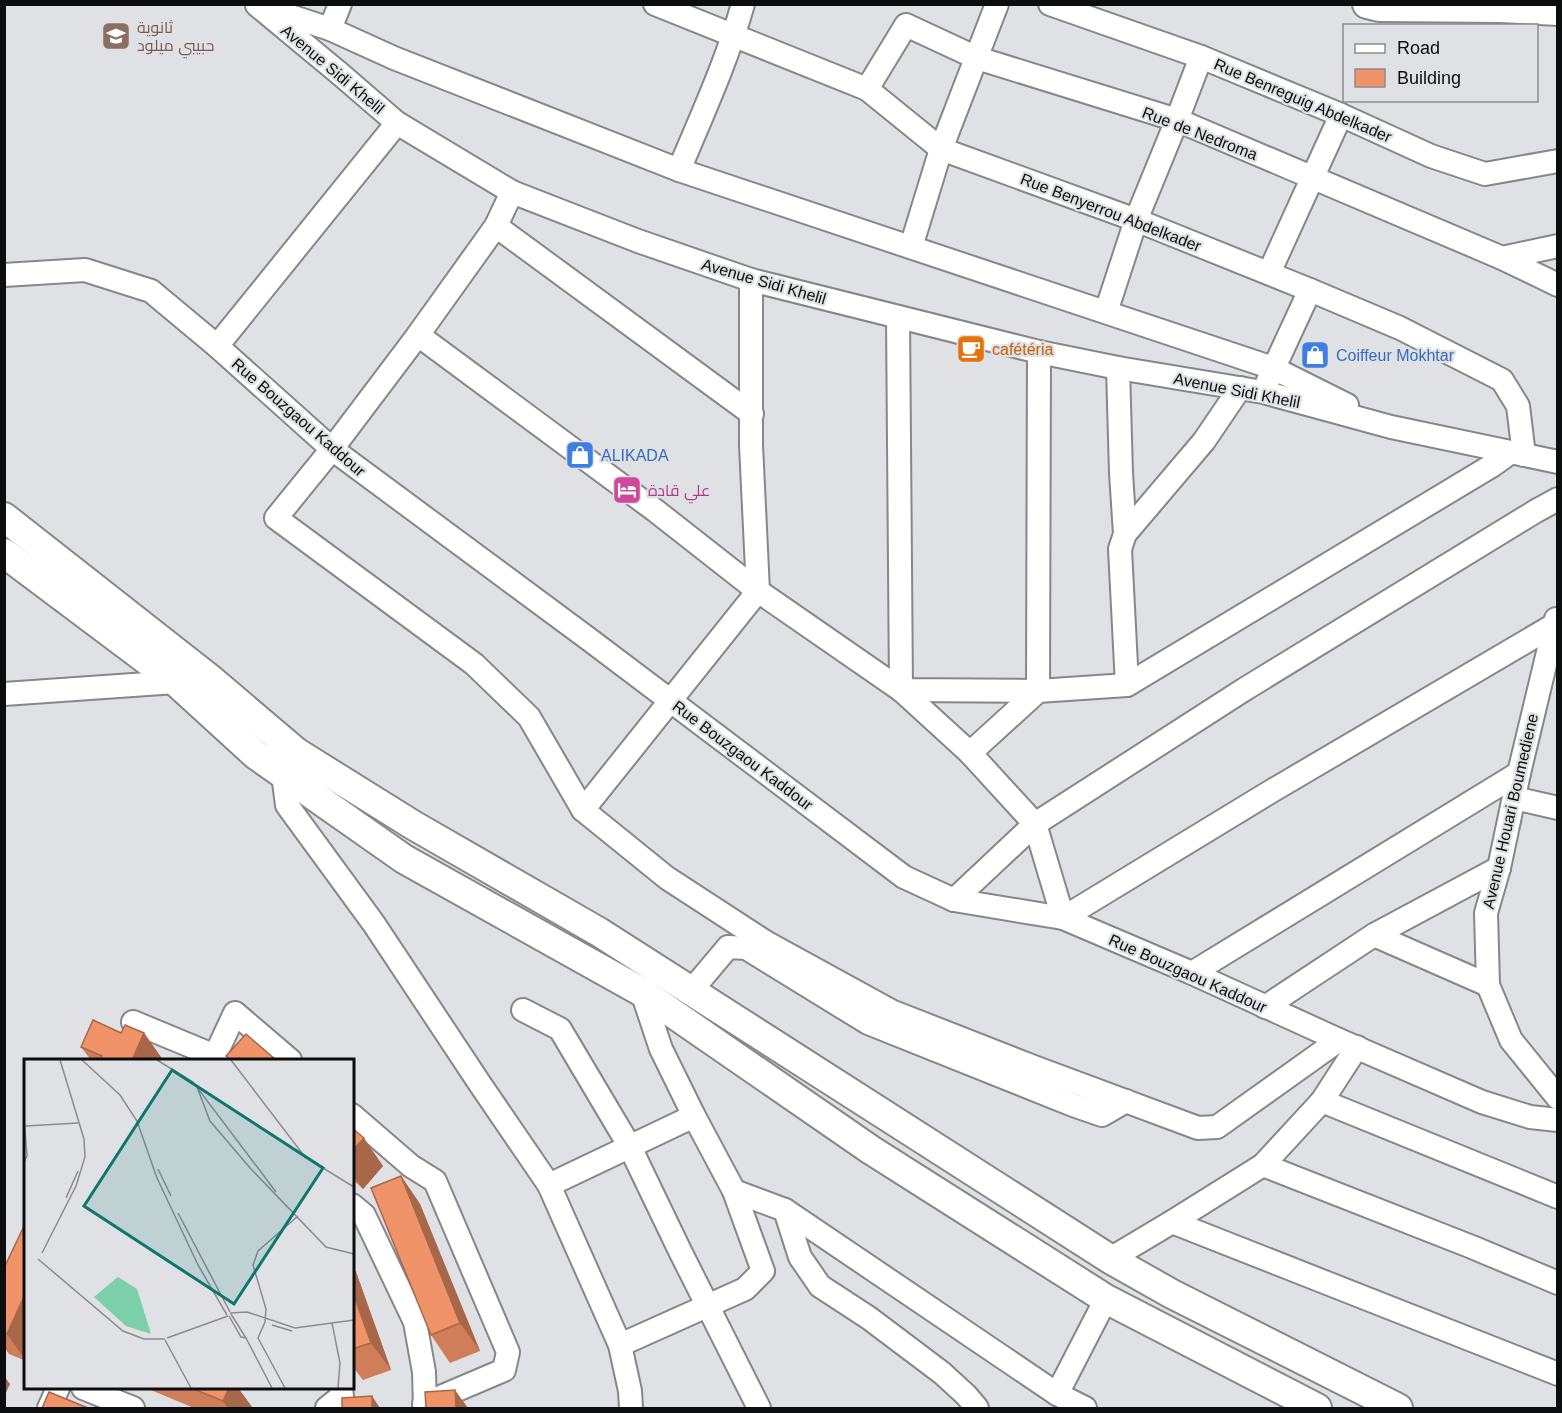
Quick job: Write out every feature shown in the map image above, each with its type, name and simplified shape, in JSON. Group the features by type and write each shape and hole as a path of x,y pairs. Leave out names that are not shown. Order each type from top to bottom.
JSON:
{"main road":[{"path":"1367,4 1379,7 1502,6 1557,11"},
{"path":"4,517 209,678 289,763 404,859 642,992 871,1150 1106,1299 1317,1408"},
{"path":"4,553 176,682 256,755 289,763 412,825 599,932 1110,1259 1172,1294 1398,1408"}],"street":[{"path":"330,29 340,4"},
{"name":"Rue Benyerrou Abdelkader","path":"655,4 867,89 941,149 1136,220 1311,290 1400,327 1502,380 1518,406 1518,453"},
{"path":"679,170 714,89 734,36 743,4"},
{"path":"910,247 941,149 997,4"},
{"name":"Rue Benreguig Abdelkader","path":"1050,4 1201,57 1341,115 1431,156 1485,174 1557,161"},
{"name":"Avenue Sidi Khelil","path":"256,5 330,29 394,58 679,170 1273,368 1391,427"},
{"name":"Avenue Sidi Khelil","path":"256,5 397,123 512,192 638,241 751,280 1039,352 1118,368 1263,392 1391,427 1557,462"},
{"name":"Rue de Nedroma","path":"867,89 906,25 977,58 1177,120 1502,258 1557,285"},
{"path":"1106,312 1136,220 1201,57"},
{"path":"1269,273 1341,115"},
{"path":"217,346 397,123"},
{"path":"512,192 496,226 418,335 332,449 276,518 474,664 529,717 583,810 667,878 767,943 891,1011 1198,1128 1217,1127 1348,1044"},
{"path":"496,226 752,414"},
{"path":"1502,258 1557,246"},
{"name":"Rue Bouzgaou Kaddour","path":"4,275 85,270 152,291 332,449 904,877 954,900 1063,918 1482,1102 1530,1117 1557,1120"},
{"path":"583,810 758,591 751,445 751,280"},
{"path":"1263,392 1311,290"},
{"path":"898,316 901,690"},
{"path":"418,335 656,511 758,591 901,690 970,753 1035,824 1063,918 1556,620"},
{"path":"970,753 1038,691 1039,352"},
{"path":"1118,368 1125,534"},
{"path":"1127,686 1120,549 1125,534 1204,441 1240,388"},
{"path":"901,690 1038,691 1127,686 1493,465 1518,453"},
{"path":"954,900 1035,824 1245,689 1557,499"},
{"name":"Avenue Houari Boumediene","path":"1556,620 1499,868 1486,913 1488,985 1511,1040 1557,1098"},
{"path":"4,694 176,682"},
{"path":"289,763 287,805 374,924 549,1185 620,1344 631,1408"},
{"path":"1192,973 1519,773"},
{"path":"1514,798 1557,808"},
{"path":"1265,1007 1374,935 1499,868"},
{"path":"1374,935 1488,985"},
{"path":"691,991 728,947 747,948 868,1023 1072,1106 1102,1114 1126,1101"},
{"path":"620,1344 745,1289 763,1271 734,1191 661,1050 642,992"},
{"path":"523,1010 560,1029 630,1147 759,1408"},
{"path":"133,1022 215,1059 236,1013 289,1059"},
{"path":"1110,1259 1263,1165 1322,1101 1348,1044"},
{"path":"1322,1101 1554,1194"},
{"path":"549,1185 694,1116"},
{"path":"354,1117 411,1166 435,1181 508,1352 504,1370 424,1406 424,1371 415,1322 373,1200 411,1166"},
{"path":"1263,1165 1557,1283"},
{"path":"734,1191 785,1210 1058,1394 1085,1408"},
{"path":"785,1210 800,1257 820,1286 869,1317 942,1373 977,1408"},
{"path":"1172,1222 1557,1374"},
{"path":"1058,1394 1106,1299"},
{"path":"49,1408 58,1389"},
{"path":"86,1389 133,1408"},
{"path":"327,1408 342,1396 341,1389"}],"building":[{"path":"93,1020 121,1033 125,1025 144,1033 132,1059 100,1059 102,1056 81,1047"},
{"path":"246,1034 275,1059 229,1059 226,1056"},
{"path":"354,1130 364,1138 354,1149"},
{"path":"401,1176 460,1323 431,1335 371,1188"},
{"path":"24,1226 24,1296 7,1334 4,1333 4,1268"},
{"path":"354,1296 371,1343 354,1348"},
{"path":"193,1389 229,1389 223,1401"},
{"path":"455,1390 456,1408 426,1408 425,1392"},
{"path":"49,1392 88,1408 42,1408"},
{"path":"372,1396 372,1408 342,1408 342,1398"}],"place":[{"name":"ثانوية حبيبي ميلود","path":"116,36"},
{"name":"cafétéria","path":"971,349"},
{"name":"Coiffeur Mokhtar","path":"1315,355"},
{"name":"ALIKADA","path":"580,455"},
{"name":"علي قادة","path":"627,490"}]}
